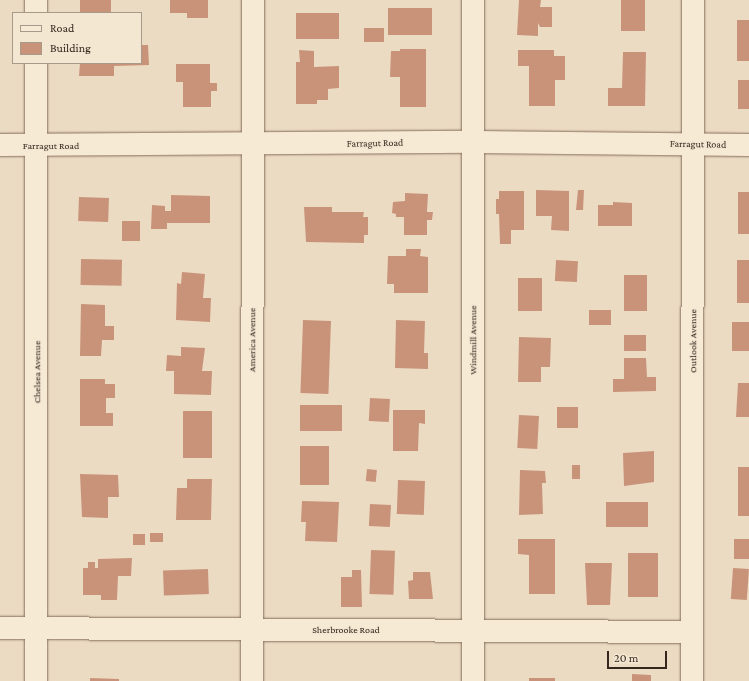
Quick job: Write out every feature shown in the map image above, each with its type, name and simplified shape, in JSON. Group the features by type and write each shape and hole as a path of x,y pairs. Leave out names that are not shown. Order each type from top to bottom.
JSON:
{"street":[{"path":"36,0 36,12"},
{"name":"America Avenue","path":"252,681 253,0"},
{"name":"Windmill Avenue","path":"473,0 473,681"},
{"name":"Outlook Avenue","path":"692,681 693,0"},
{"name":"Chelsea Avenue","path":"36,64 36,681"},
{"name":"Farragut Road","path":"0,145 252,145 474,142 749,145"},
{"name":"Sherbrooke Road","path":"0,628 692,632"}],"building":[{"path":"80,0 111,0 111,12 80,12"},
{"path":"170,0 208,0 208,18 187,18 187,13 170,13"},
{"path":"519,0 541,0 540,7 552,7 552,27 540,27 538,23 538,36 517,35"},
{"path":"621,0 645,0 645,31 621,31"},
{"path":"388,8 432,8 432,35 388,35"},
{"path":"296,13 339,13 339,39 296,39"},
{"path":"737,20 749,20 749,61 737,61"},
{"path":"364,28 384,28 384,42 364,42"},
{"path":"142,45 148,45 149,65 114,66 114,76 79,76 80,64 142,64"},
{"path":"400,49 426,49 426,107 400,107 400,77 390,77 391,51 400,51"},
{"path":"299,50 314,51 314,67 339,66 339,88 328,89 328,100 317,100 317,104 296,104 296,62 300,62"},
{"path":"518,50 554,50 554,56 565,56 565,80 555,80 555,106 529,106 529,66 518,66"},
{"path":"623,52 646,52 645,106 608,106 608,88 622,88"},
{"path":"176,64 210,64 210,83 217,83 217,91 211,91 211,107 183,107 183,82 176,82"},
{"path":"738,80 749,80 749,109 738,109"},
{"path":"536,190 569,191 569,231 551,230 552,216 536,216"},
{"path":"578,190 584,190 583,210 576,210"},
{"path":"499,191 524,191 524,230 511,230 511,244 500,244 499,214 496,214 496,199 499,199"},
{"path":"738,192 749,192 749,234 738,234"},
{"path":"405,193 428,194 427,212 433,212 432,220 427,220 427,235 404,235 404,217 396,217 396,214 392,213 393,202 405,201"},
{"path":"171,195 210,196 210,223 167,223 167,229 151,229 152,205 165,206 165,211 171,211"},
{"path":"79,197 109,198 108,222 78,221"},
{"path":"613,202 632,203 632,226 598,226 598,205 613,205"},
{"path":"304,207 332,207 332,212 364,212 363,217 368,217 368,235 364,235 364,243 306,242"},
{"path":"122,221 140,221 140,241 122,241"},
{"path":"406,249 421,249 420,256 428,257 428,293 394,293 394,284 387,284 388,256 406,256"},
{"path":"81,259 122,260 122,286 81,285"},
{"path":"556,260 578,261 577,282 555,281"},
{"path":"737,260 749,260 749,303 737,303"},
{"path":"182,272 205,274 203,298 211,298 210,322 176,320 177,283 181,284"},
{"path":"624,275 647,275 647,311 624,311"},
{"path":"518,278 542,278 542,311 518,311"},
{"path":"81,304 105,305 105,326 114,326 114,340 102,340 101,356 80,356"},
{"path":"589,310 611,310 611,325 589,325"},
{"path":"303,320 331,321 328,394 300,393"},
{"path":"396,320 425,321 424,353 428,353 428,369 395,368"},
{"path":"732,322 749,322 749,351 732,351"},
{"path":"624,335 646,335 646,351 624,351"},
{"path":"519,337 551,338 550,367 541,367 541,382 518,382"},
{"path":"181,347 205,348 202,371 212,371 211,395 174,394 174,371 166,371 167,355 181,356"},
{"path":"624,358 646,358 647,377 656,377 656,391 613,392 613,379 624,379"},
{"path":"80,379 105,379 105,384 115,384 115,398 106,398 106,413 113,413 113,426 80,426"},
{"path":"738,383 749,383 749,417 736,417"},
{"path":"370,398 390,399 389,422 369,421"},
{"path":"300,405 342,405 342,431 300,431"},
{"path":"557,407 578,407 578,428 557,428"},
{"path":"393,410 425,410 425,424 419,423 418,451 393,451"},
{"path":"183,411 212,411 212,458 183,458"},
{"path":"519,415 539,416 537,449 517,448"},
{"path":"300,446 329,446 329,485 300,485"},
{"path":"654,451 654,482 624,486 623,453"},
{"path":"572,465 580,465 580,479 572,479"},
{"path":"738,467 749,467 749,516 738,516"},
{"path":"367,469 377,470 376,482 366,481"},
{"path":"520,470 545,471 546,483 542,483 543,514 519,515"},
{"path":"80,474 118,475 119,497 108,497 108,518 82,517"},
{"path":"187,479 212,479 211,520 176,520 177,488 187,488"},
{"path":"398,480 425,481 424,515 397,514"},
{"path":"302,501 339,502 337,542 305,541 306,522 301,522"},
{"path":"606,502 648,502 648,527 606,527"},
{"path":"370,504 391,505 390,527 369,526"},
{"path":"150,533 163,533 163,542 150,542"},
{"path":"133,534 145,534 145,545 133,545"},
{"path":"518,539 555,539 555,594 529,594 529,555 518,554"},
{"path":"734,539 749,539 749,559 734,559"},
{"path":"371,550 395,551 393,595 369,594"},
{"path":"628,553 658,553 658,597 628,597"},
{"path":"132,558 131,576 118,576 117,600 101,600 101,595 83,595 83,568 88,568 88,562 95,562 95,568 98,568 98,559"},
{"path":"585,563 612,563 610,605 587,605"},
{"path":"733,568 749,569 747,600 731,599"},
{"path":"208,569 209,594 164,596 163,571"},
{"path":"352,570 361,570 362,607 341,607 341,577 352,577"},
{"path":"413,572 430,572 433,599 409,599 408,581 413,580"},
{"path":"632,674 651,675 651,681 632,681"},
{"path":"90,678 119,679 119,681 90,681"},
{"path":"529,678 555,678 555,681 529,681"}]}
